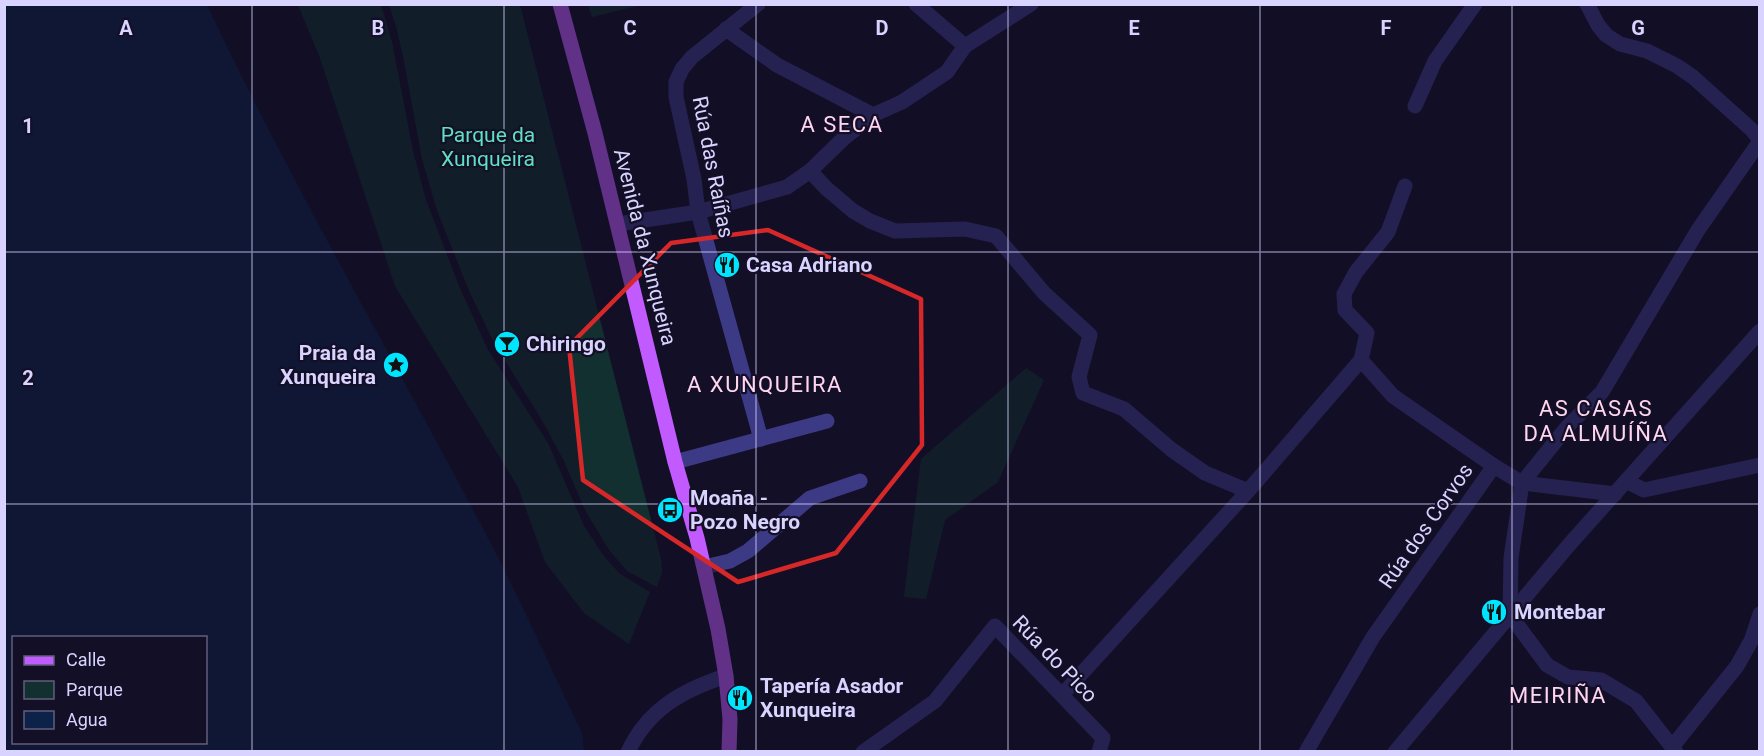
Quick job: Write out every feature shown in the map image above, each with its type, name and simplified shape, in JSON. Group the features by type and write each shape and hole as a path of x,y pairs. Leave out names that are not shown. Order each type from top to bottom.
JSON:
{"main road":[{"name":"Avenida da Xunqueira","path":"560,4 618,224 675,462 704,567 726,676 730,719 729,752"}],"street":[{"name":"Rúa das Raíñas","path":"758,4 692,57 682,69 676,82 676,97 694,179 698,212 762,439"},
{"path":"916,4 965,46"},
{"path":"618,224 698,212 787,188 810,171 844,138 873,115 903,102 946,72 965,46 1031,4"},
{"path":"1415,106 1435,61 1475,4"},
{"path":"1587,4 1606,35 1620,44 1653,53 1677,66 1693,77 1752,130 1760,140 1698,230 1602,392 1568,426 1522,483 1511,558 1510,615 1547,665 1568,677 1601,680 1636,701 1674,749 1737,666 1751,641 1760,614"},
{"path":"726,29 777,65 873,115"},
{"path":"810,171 852,211 895,231 965,229 996,236 1044,293 1090,335 1079,377 1083,393 1124,409 1172,450 1205,473 1248,491"},
{"path":"1062,695 1248,491 1361,360 1367,333 1346,310 1344,294 1356,272 1388,232 1405,186"},
{"path":"1395,752 1626,481 1760,331"},
{"path":"1361,360 1393,396 1494,466"},
{"path":"675,462 827,421"},
{"path":"1626,481 1644,490 1760,465"},
{"name":"Rúa dos Corvos","path":"1306,752 1373,637 1494,466 1522,483"},
{"path":"704,567 730,561 748,551 810,498 860,481"},
{"path":"1522,483 1615,494"},
{"name":"Rúa do Pico","path":"863,752 935,701 995,626 1103,738 1099,752"},
{"path":"628,752 633,741 661,706 679,695 726,676"}],"highlighted area":[{"path":"768,230 921,299 922,445 836,553 738,582 583,480 569,346 671,243"}],"green space":[{"path":"588,4 641,5 592,17"},
{"path":"298,5 381,5 392,42 413,151 426,200 459,286 488,350 548,443 584,526 603,555 620,574 650,592 629,644 584,613 545,562 518,487 395,286 320,58"},
{"name":"Parque da Xunqueira","path":"389,5 520,5 661,559 662,572 657,587 627,571 609,550 584,508 564,461 543,422 493,341 467,286 437,210 422,159 403,56"},
{"path":"1026,368 1044,380 998,482 945,520 926,599 904,597 921,459"}],"water":[{"path":"4,5 207,5 309,207 501,564 582,733 584,751 5,751"}],"place":[{"name":"Casa Adriano","path":"727,265"},
{"name":"Chiringo","path":"507,344"},
{"name":"Praia da Xunqueira","path":"396,365"},
{"name":"Moaña - Pozo Negro","path":"670,510"},
{"name":"Montebar","path":"1494,612"},
{"name":"Tapería Asador Xunqueira","path":"740,698"}],"district":[{"name":"A SECA","path":"842,124"},
{"name":"A XUNQUEIRA","path":"765,384"},
{"name":"AS CASAS DA ALMUÍÑA","path":"1596,420"},
{"name":"MEIRIÑA","path":"1558,695"}]}
